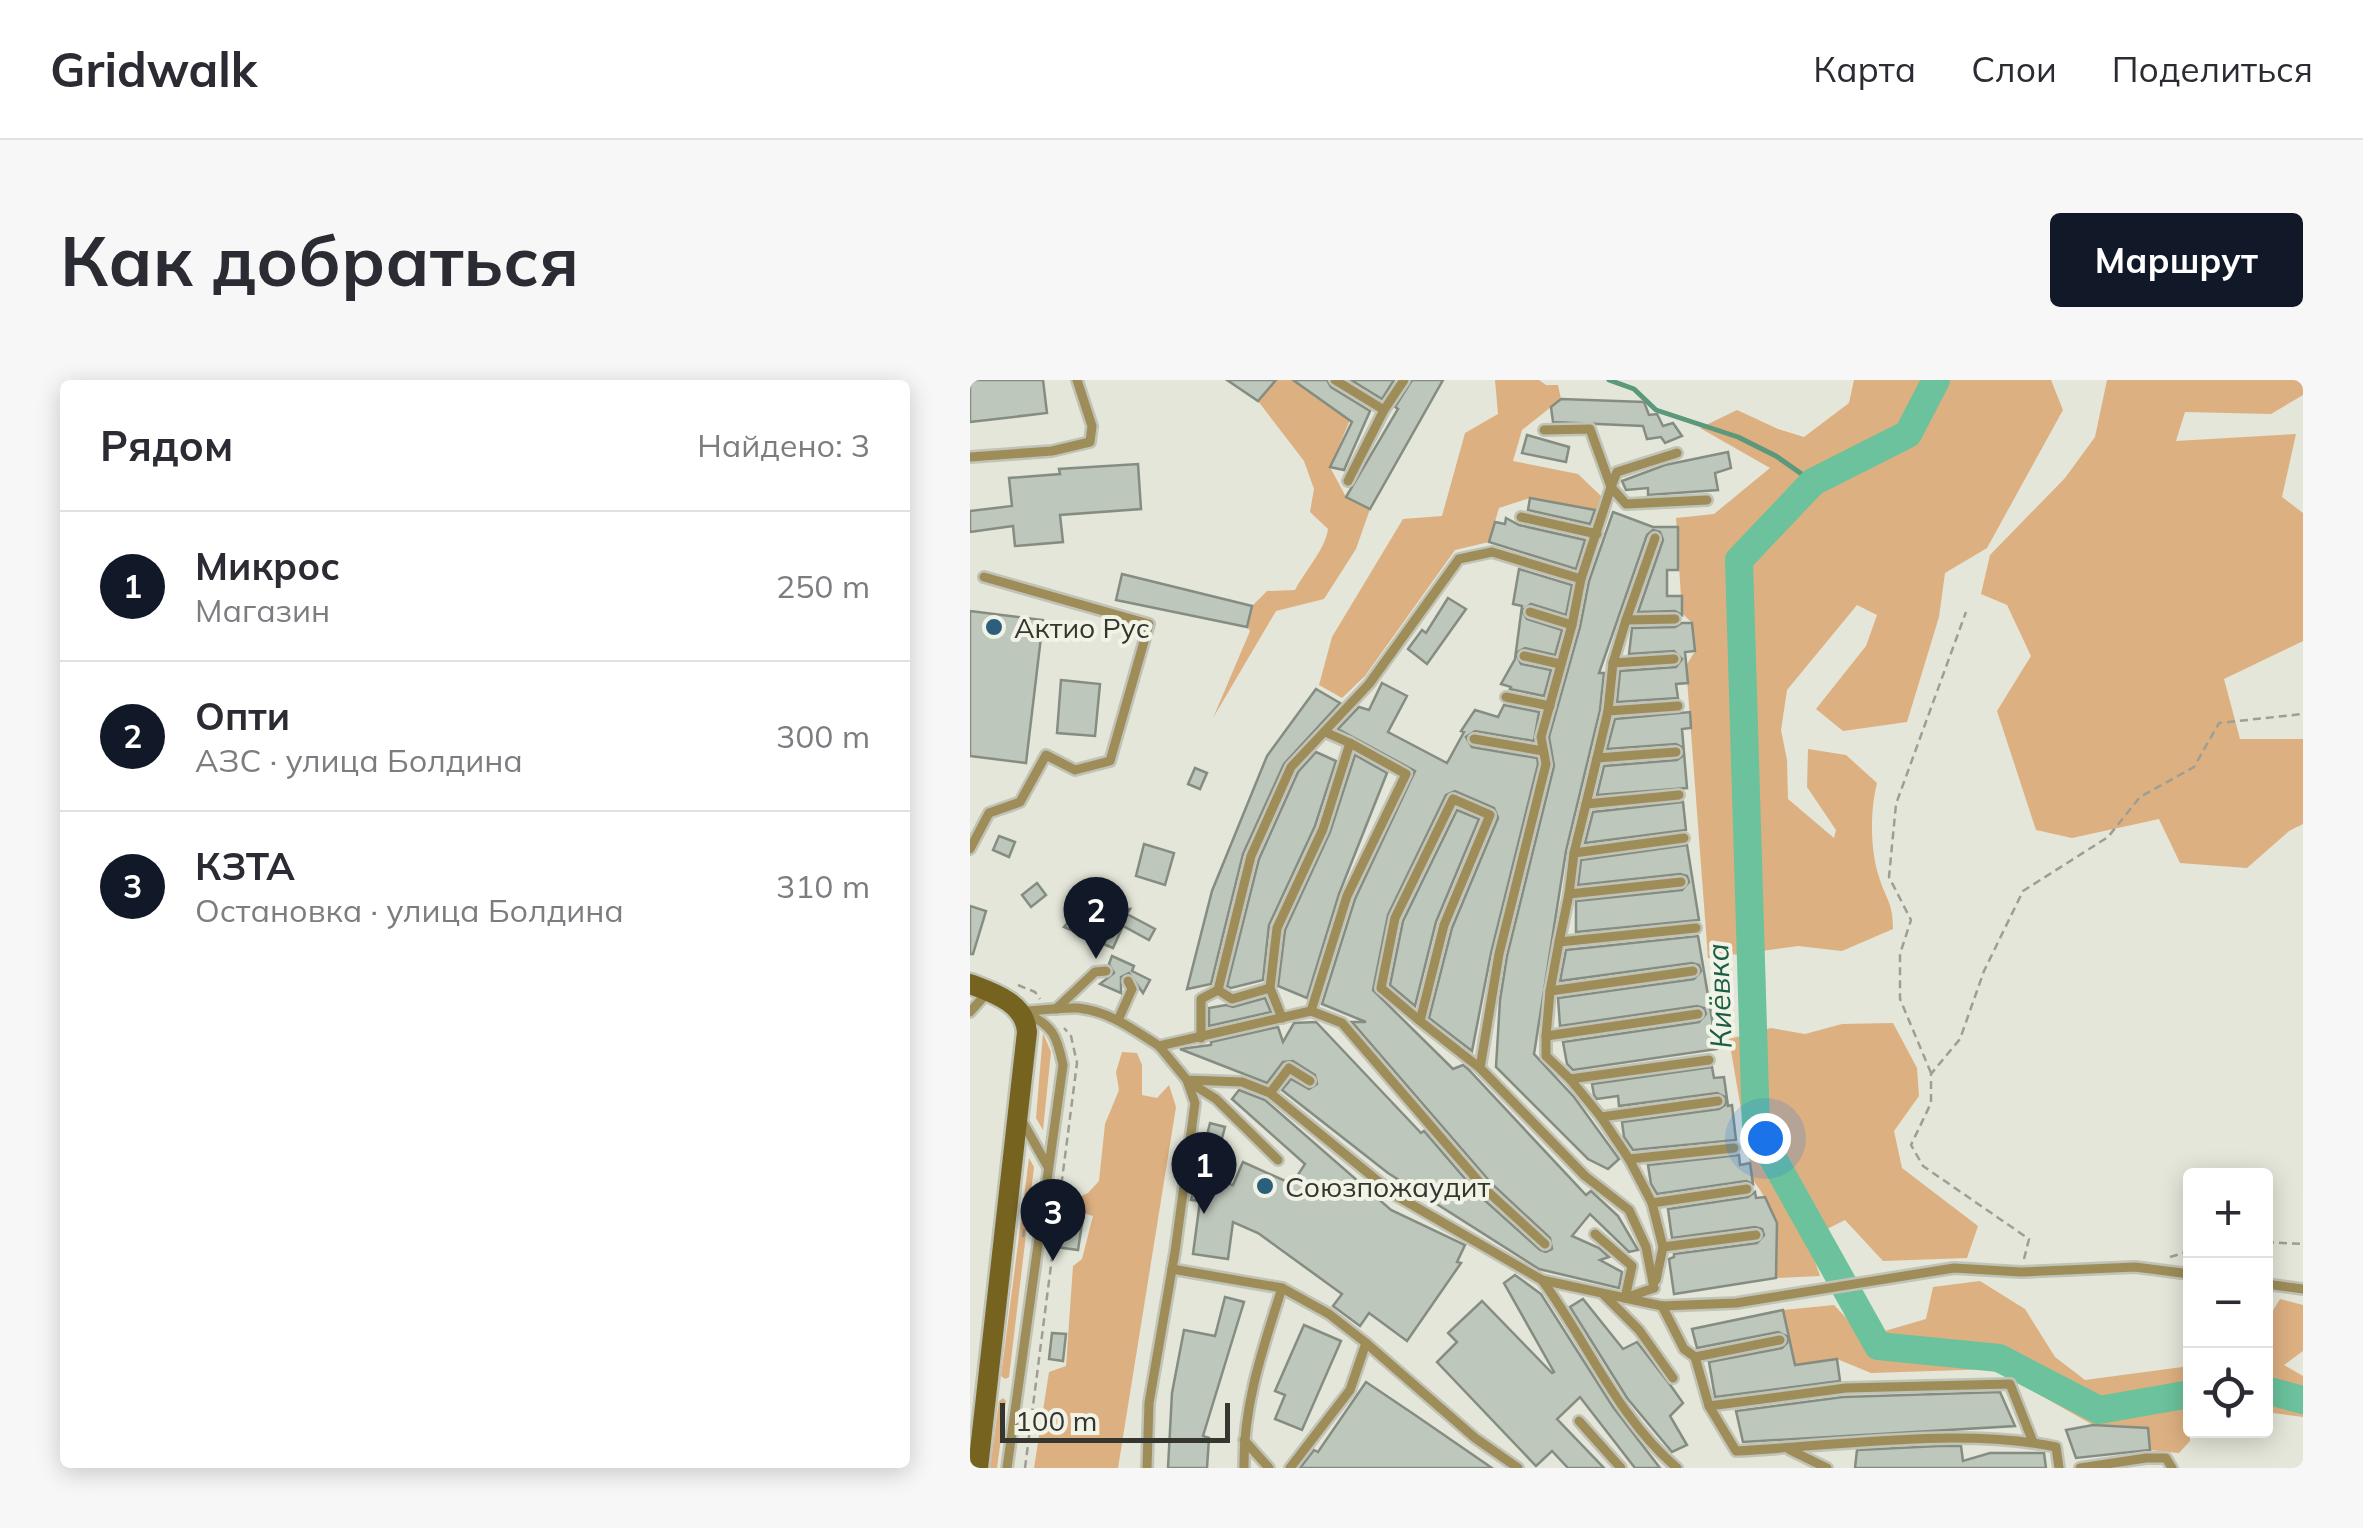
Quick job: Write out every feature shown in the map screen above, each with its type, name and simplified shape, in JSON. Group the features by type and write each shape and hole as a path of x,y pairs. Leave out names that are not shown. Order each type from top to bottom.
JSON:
{"main road":[{"path":"978,1468 976,1436 987,1389 1027,1032 1021,1011 979,988"}],"lane":[{"path":"970,457 1052,451 1090,442 1092,426 1077,380"},
{"path":"1335,380 1384,410"},
{"path":"1348,481 1404,380"},
{"path":"1544,430 1590,429 1611,487 1626,504 1707,500"},
{"path":"1480,1068 1499,954 1546,764 1541,737 1581,578 1617,472 1677,453"},
{"path":"1521,517 1597,534"},
{"path":"1654,1288 1663,1247 1652,1202 1601,1117 1546,1056 1546,1036 1574,853 1608,711 1613,663 1655,538"},
{"path":"1202,1038 1201,999 1218,990 1251,856 1292,766 1369,684 1459,559 1492,552 1581,578"},
{"path":"970,849 989,813 1020,802 1046,755 1075,770 1110,762 1149,624 984,577"},
{"path":"1530,612 1572,625"},
{"path":"1626,620 1675,618"},
{"path":"1524,656 1560,664"},
{"path":"1613,663 1674,658"},
{"path":"1506,696 1550,706"},
{"path":"1608,711 1678,706"},
{"path":"1312,1011 1347,896 1406,774 1325,732"},
{"path":"1474,739 1543,752"},
{"path":"1282,1018 1270,988 1277,928 1323,829 1350,743"},
{"path":"1597,758 1676,752"},
{"path":"1586,804 1679,795"},
{"path":"1420,1021 1444,926 1490,814 1454,799 1395,918 1382,988 1420,1021 1480,1068 1585,1176 1629,1210 1646,1247 1654,1288"},
{"path":"1574,853 1684,838"},
{"path":"1569,894 1681,882"},
{"path":"1560,942 1696,928"},
{"path":"1056,1009 1095,972 1106,971"},
{"path":"1550,991 1692,971"},
{"path":"1118,1020 1132,989 1128,981"},
{"path":"970,1012 979,988"},
{"path":"1218,990 1232,998 1270,988"},
{"path":"1021,1011 1076,1008 1118,1020 1159,1046 1187,1080 1216,1098 1278,1160"},
{"path":"1007,1468 1063,1065 1057,1034 1046,1022 1021,1011"},
{"path":"1159,1046 1312,1011 1342,1024 1486,1190 1545,1244"},
{"path":"1546,1036 1698,1014"},
{"path":"1570,1079 1709,1060"},
{"path":"1270,1093 1289,1068 1310,1081"},
{"path":"1187,1080 1242,1082 1270,1093 1395,1195 1542,1280 1662,1306 1736,1303 1954,1268 2021,1272 2134,1267 2183,1273"},
{"path":"1147,1468 1148,1403 1172,1270 1194,1103 1187,1080"},
{"path":"1601,1117 1718,1102"},
{"path":"1018,1116 1049,1169"},
{"path":"1629,1159 1734,1148"},
{"path":"1652,1202 1748,1190"},
{"path":"1595,1234 1632,1266 1625,1298"},
{"path":"1663,1247 1756,1235"},
{"path":"1172,1270 1282,1288 1328,1314 1475,1438 1518,1468"},
{"path":"1542,1280 1619,1403 1655,1449 1677,1468"},
{"path":"2273,1285 2303,1288"},
{"path":"1244,1468 1243,1438 1250,1392 1282,1288"},
{"path":"1625,1298 1654,1288"},
{"path":"1602,1293 1638,1330 1672,1378"},
{"path":"1662,1306 1684,1349 1695,1357 1709,1406 1736,1451 1924,1440 2033,1442 2056,1447 2059,1468"},
{"path":"1695,1357 1780,1340"},
{"path":"1290,1468 1350,1390 1366,1343"},
{"path":"1709,1406 1846,1388 2010,1384 2033,1442"},
{"path":"987,1389 1017,1392"},
{"path":"1578,1421 1621,1468"},
{"path":"1243,1438 1268,1468"},
{"path":"1787,1448 1827,1468"},
{"path":"2080,1468 2146,1458 2166,1458 2172,1468"}],"path":[{"path":"1966,612 1896,804 1889,877 1910,920 1900,954 1900,999 1931,1074 1931,1103 1912,1145 1923,1166 2029,1239 2021,1272"},
{"path":"1931,1074 1960,1039 1984,970 2024,890 2108,837 2140,798 2194,768 2219,723 2303,714"},
{"path":"2273,1242 2303,1244"}],"shaded area":[{"path":"1275,380 1293,380 1350,420 1330,467 1346,497 1370,509 1356,549 1324,599 1276,611 1213,718 1250,631 1247,627 1252,606 1267,591 1295,590 1319,552 1328,529 1310,512 1314,489 1304,461 1258,401"},
{"path":"1495,380 1539,380 1546,385 1558,385 1561,399 1522,430 1513,461 1578,474 1601,496 1600,511 1530,498 1499,508 1489,542 1455,550 1365,676 1342,698 1319,685 1332,637 1403,519 1442,516 1465,433 1498,414"},
{"path":"1854,380 2051,380 2063,410 1987,548 1945,573 1939,617 1907,722 1843,731 1816,709 1866,646 1877,615 1857,605 1787,690 1781,730 1788,799 1834,838 1836,830 1807,787 1808,749 1846,755 1877,783 1873,842 1893,929 1842,951 1798,946 1708,958 1686,666 1695,651 1692,623 1682,613 1676,518 1714,514 1770,468 1700,428 1737,410 1804,437 1849,403"},
{"path":"2107,380 2303,380 2303,395 2271,414 2185,412 2176,441 2296,434 2282,497 2303,513 2303,641 2224,679 2240,739 2303,739 2303,824 2289,831 2247,868 2180,863 2159,819 2072,838 2036,830 1997,711 2031,656 2007,605 1981,594 1990,555 2065,478 2095,437"},
{"path":"1893,1023 1917,1068 1919,1096 1894,1131 1902,1168 1978,1226 1967,1258 1883,1261 1845,1220 1807,1239 1820,1276 1776,1278 1773,1216 1753,1180 1729,1039 1771,1028 1805,1034 1842,1024"},
{"path":"1043,1033 1051,1052 1043,1130 1036,1118"},
{"path":"1122,1052 1137,1053 1142,1065 1142,1095 1157,1098 1169,1085 1176,1107 1118,1468 1034,1468 1049,1372 1066,1366 1073,1266 1082,1259 1093,1216 1073,1210 1070,1201 1088,1193 1099,1181 1105,1124 1119,1090 1116,1072"},
{"path":"1029,1158 1034,1167 1009,1377 1005,1379 1001,1376"},
{"path":"1980,1281 2025,1309 2055,1357 2085,1380 2183,1367 2183,1438 2190,1441 2179,1453 2150,1450 2147,1428 2093,1425 1994,1369 1871,1373 1837,1359 1795,1365 1783,1310 1834,1305 1864,1337 1926,1319 1933,1287"},
{"path":"2280,1299 2303,1305 2303,1351 2284,1365 2303,1376 2303,1417 2273,1413 2273,1310"},
{"path":"999,1401 1006,1401 997,1468 990,1468"}],"building":[{"path":"970,380 1043,380 1047,413 970,422"},
{"path":"1227,380 1276,380 1258,401"},
{"path":"1293,380 1327,380 1331,387 1370,411 1344,470 1330,467 1352,422"},
{"path":"1351,380 1394,380 1382,399"},
{"path":"1412,380 1443,380 1370,509 1346,497"},
{"path":"1561,399 1644,402 1649,415 1657,414 1663,426 1673,423 1682,436 1665,443 1661,437 1647,439 1643,426 1553,422 1551,407"},
{"path":"1527,435 1569,447 1566,462 1522,453"},
{"path":"1728,452 1731,468 1715,473 1718,490 1648,495 1648,488 1626,490 1622,481 1665,465"},
{"path":"1138,464 1141,509 1060,515 1063,542 1015,546 1013,526 970,532 970,511 1012,506 1009,478 1060,474 1059,469"},
{"path":"1530,498 1595,510 1590,524 1528,510"},
{"path":"1613,512 1653,527 1678,527 1678,570 1667,570 1667,596 1682,596 1682,615 1675,611 1638,612 1663,540 1660,532 1653,530 1647,535 1599,673 1604,673 1600,710 1566,851 1534,1054 1574,1097 1619,1159 1608,1169 1588,1159 1496,1067 1507,956 1554,766 1549,737 1589,581"},
{"path":"1506,518 1519,525 1585,540 1576,569 1489,542 1495,522 1505,524"},
{"path":"1519,569 1572,585 1566,615 1531,604 1522,611 1527,619 1562,630 1555,655 1525,648 1516,653 1521,664 1551,670 1544,696 1501,684 1515,659 1522,606 1513,604"},
{"path":"1122,574 1252,606 1247,627 1116,600"},
{"path":"1448,598 1466,609 1427,664 1408,649 1422,630 1426,633"},
{"path":"970,611 1043,620 1026,763 970,756"},
{"path":"1692,623 1695,651 1685,652 1688,683 1676,684 1678,698 1617,702 1620,671 1676,667 1682,659 1674,651 1629,654 1632,628 1675,627"},
{"path":"1061,680 1100,684 1095,736 1057,733"},
{"path":"1382,683 1407,696 1388,732 1447,763 1475,710 1498,717 1504,705 1539,712 1534,741 1475,731 1466,737 1472,747 1537,758 1538,764 1491,953 1472,1051 1429,1018 1452,928 1498,818 1494,808 1455,791 1446,795 1388,915 1373,990 1453,1069 1463,1065 1468,1069 1586,1195 1591,1191 1618,1216 1638,1250 1629,1252 1590,1214 1572,1236 1609,1257 1600,1260 1622,1272 1619,1288 1539,1269 1388,1173 1282,1090 1291,1079 1309,1089 1317,1084 1315,1075 1293,1061 1283,1062 1267,1083 1180,1049 1278,1027 1283,1042 1294,1023 1316,1022 1421,1133 1424,1131 1480,1196 1540,1250 1552,1249 1550,1238 1492,1184 1352,1022 1366,1022 1322,1004 1355,899 1415,771 1338,729 1359,707 1369,710"},
{"path":"1316,689 1340,703 1284,764 1243,854 1211,984 1187,989 1212,891 1267,756"},
{"path":"1690,712 1691,728 1682,729 1687,788 1597,795 1604,766 1677,760 1684,755 1682,747 1676,744 1607,749 1615,719"},
{"path":"1316,752 1336,761 1315,826 1269,925 1263,980 1231,988 1227,986 1259,859 1298,772"},
{"path":"1355,755 1387,773 1339,894 1307,998 1278,986 1285,930 1330,832"},
{"path":"1195,768 1207,773 1200,789 1188,784"},
{"path":"1683,802 1686,830 1585,843 1593,812"},
{"path":"1457,810 1479,819 1436,922 1415,1006 1390,985 1403,921"},
{"path":"999,836 1015,842 1009,857 993,850"},
{"path":"1144,844 1174,853 1165,885 1136,876"},
{"path":"1687,845 1699,920 1576,932 1576,901 1682,890 1689,882 1687,876 1680,874 1578,885 1581,860"},
{"path":"1037,883 1046,895 1031,907 1022,895"},
{"path":"970,906 986,911 973,954 970,954"},
{"path":"1130,909 1127,914 1155,929 1149,940 1123,926 1113,948 1064,927 1077,912"},
{"path":"1698,936 1717,1049 1573,1070 1567,1064 1563,1042 1699,1022 1706,1014 1704,1008 1697,1006 1560,1026 1558,998 1694,979 1701,971 1699,965 1692,963 1560,981 1566,950"},
{"path":"1112,956 1134,966 1132,971 1150,980 1143,993 1129,973 1121,977 1121,993 1100,984 1114,973 1109,964"},
{"path":"1265,998 1271,1012 1209,1026 1209,1008 1233,1007"},
{"path":"1712,1067 1714,1078 1724,1077 1736,1140 1633,1150 1624,1137 1622,1122 1719,1109 1725,1105 1725,1097 1717,1093 1619,1106 1618,1096 1597,1099 1594,1095 1592,1084"},
{"path":"1239,1090 1265,1100 1391,1210 1465,1245 1457,1262 1461,1263 1407,1341 1369,1313 1360,1326 1333,1306 1342,1294 1258,1233 1233,1222 1228,1259 1193,1254 1200,1201 1191,1200 1210,1123 1225,1127 1211,1180 1233,1185 1243,1162 1292,1184 1305,1164 1232,1099"},
{"path":"1739,1155 1740,1165 1750,1163 1753,1184 1746,1181 1657,1194 1651,1184 1648,1165"},
{"path":"1755,1192 1756,1198 1765,1197 1777,1223 1776,1278 1674,1294 1669,1259 1674,1254 1757,1243 1764,1235 1762,1229 1755,1227 1672,1238 1668,1209 1748,1197"},
{"path":"1062,1213 1083,1217 1078,1250 1056,1247"},
{"path":"1515,1275 1541,1294 1613,1407 1660,1468 1635,1468 1580,1397 1557,1419 1604,1468 1568,1468 1552,1451 1536,1466 1437,1362 1457,1342 1448,1333 1482,1301 1554,1372 1504,1283"},
{"path":"1225,1297 1244,1302 1203,1436 1209,1438 1207,1468 1168,1468 1172,1393 1184,1330 1215,1336"},
{"path":"1583,1299 1623,1349 1637,1342 1671,1386 1683,1403 1670,1416 1687,1445 1672,1452 1627,1398 1570,1307"},
{"path":"1783,1310 1795,1365 1837,1359 1840,1381 1715,1397 1709,1362 1782,1348 1788,1337 1778,1332 1697,1348 1692,1329"},
{"path":"1304,1325 1341,1341 1302,1430 1275,1419 1285,1395 1275,1391"},
{"path":"1052,1333 1066,1334 1063,1361 1049,1359"},
{"path":"1366,1382 1492,1468 1300,1468 1314,1450 1318,1452"},
{"path":"2000,1392 2015,1426 1743,1442 1736,1411 1843,1397"},
{"path":"2093,1425 2148,1428 2150,1450 2076,1458 2066,1430"},
{"path":"1961,1446 1963,1461 1990,1453 2044,1453 2046,1468 1855,1468 1857,1450"}],"waterway":[{"path":"1609,380 1634,389 1656,410 1738,437 1776,456 1813,482"},
{"name":"Киёвка","path":"1936,380 1908,434 1813,482 1739,560 1756,1128 1878,1346 1999,1358 2099,1410 2183,1395"},
{"name":"Киёвка","path":"2273,1392 2303,1400"}],"place":[{"name":"Актио Рус","path":"994,627"},
{"name":"Опти","path":"1096,959"},
{"name":"Союзпожаудит","path":"1265,1186"},
{"name":"Микрос","path":"1204,1214"},
{"name":"КЗТА","path":"1053,1261"}]}
